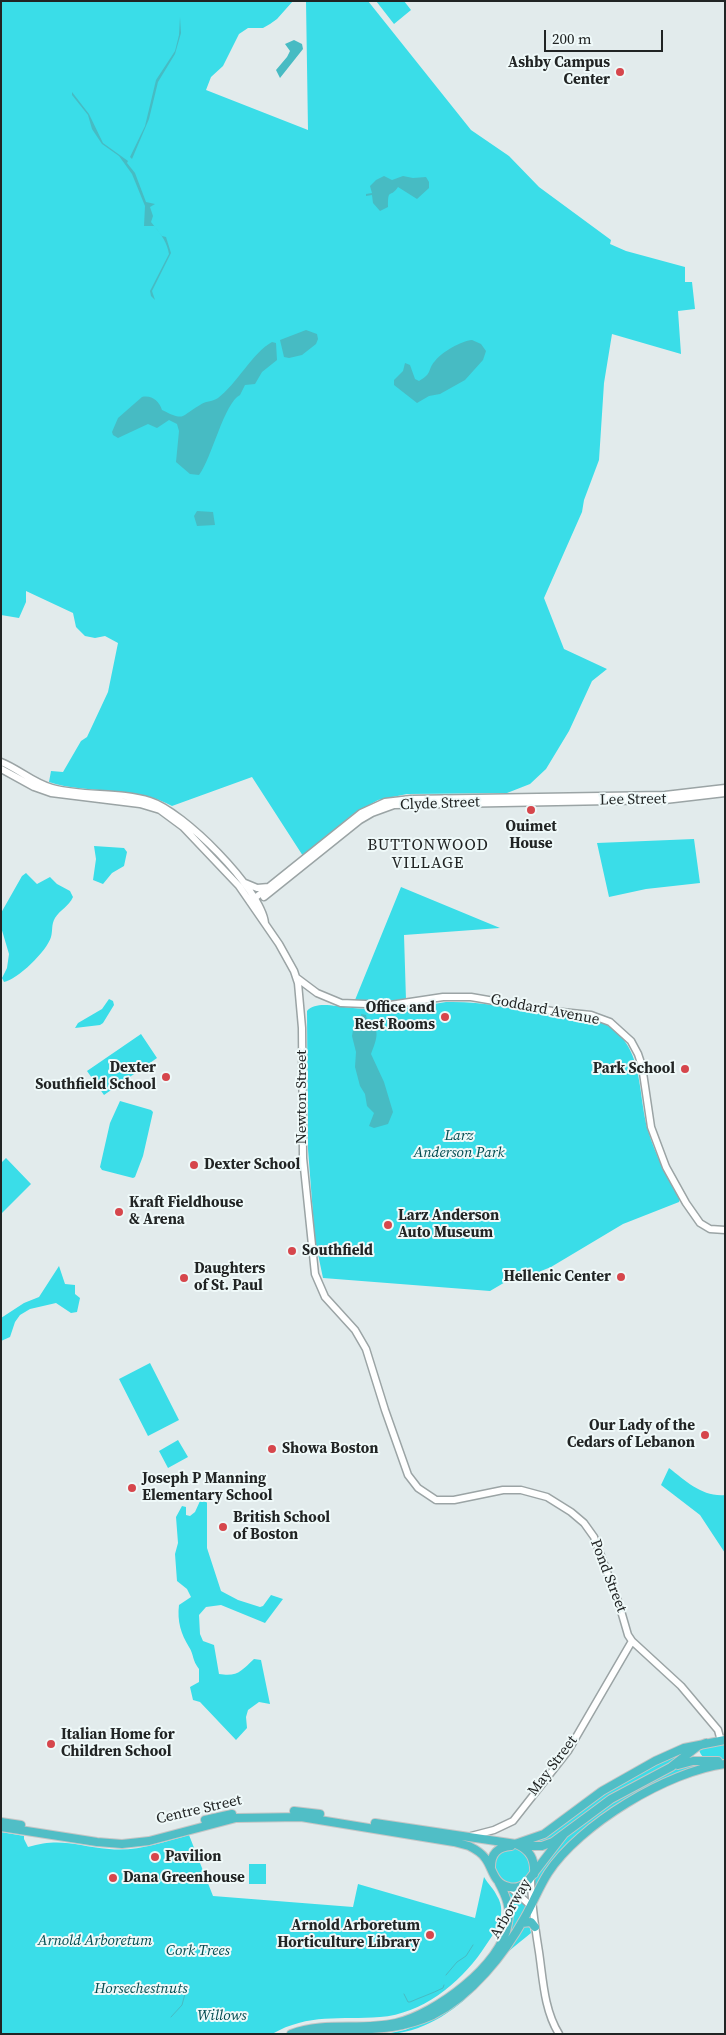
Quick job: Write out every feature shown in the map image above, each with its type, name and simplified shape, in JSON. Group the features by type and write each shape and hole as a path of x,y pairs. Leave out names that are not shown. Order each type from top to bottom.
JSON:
{"highway":[{"name":"Arborway","path":"518,1845 544,1834 596,1795 641,1768 679,1750 723,1741"},
{"name":"Arborway","path":"518,1845 546,1845 614,1797 671,1766 697,1747 706,1743"},
{"path":"697,1747 698,1756 702,1761"},
{"name":"Arborway","path":"671,1766 702,1761 725,1763"},
{"name":"Arborway","path":"311,2034 391,2030 416,2023 434,2015 454,2001 480,1977 502,1952 522,1923 553,1865 567,1848 588,1830 659,1786 704,1768 725,1763"},
{"name":"Centre Street","path":"1,1822 121,1839 147,1836 235,1813 302,1812 518,1845"},
{"name":"Centre Street","path":"1,1827 120,1844 151,1840 236,1818 303,1817 462,1844 478,1851 485,1858 498,1882"},
{"name":"Arborway","path":"532,1876 564,1834"},
{"path":"491,1869 492,1858 498,1849 506,1846 518,1845 532,1857 532,1876 521,1886 511,1888 498,1882"},
{"name":"Arborway","path":"291,2034 316,2027 372,2026 397,2023 420,2015 451,1996 484,1965 506,1932 509,1918 508,1905 498,1882"},
{"path":"522,1923 530,1922 535,1927"}],"main road":[{"name":"Newton Street","path":"1,762 38,783 54,789 142,799 167,808 194,829 244,882 253,902"},
{"name":"Newton Street","path":"1,769 34,787 52,793 140,804 160,810 174,819 190,834 234,880 264,916 296,977 302,1028 303,1158 312,1264 316,1278"},
{"name":"Lee Street","path":"542,799 678,794 725,788"},
{"name":"Lee Street","path":"542,799 672,800 725,793"},
{"name":"Clyde Street","path":"253,902 357,815 384,802 411,799 542,799"},
{"name":"Clyde Street","path":"253,902 314,859 356,823 386,807 411,804 542,799"},
{"path":"244,882 258,888 271,887"},
{"name":"Goddard Avenue","path":"296,977 317,993 341,1003 398,1005 443,997 471,997 552,1011 591,1015 610,1022 631,1042 638,1054 642,1066 652,1128 666,1167 686,1204 700,1223 710,1229 725,1230"},
{"name":"Pond Street","path":"316,1278 325,1297 355,1330 365,1347 408,1475 418,1488 436,1500 454,1500 491,1492 514,1490 535,1493 558,1503 584,1523 594,1538 632,1642 681,1686 718,1730 723,1741"},
{"name":"May Street","path":"466,1837 491,1831 512,1821 568,1751 632,1642"},
{"path":"532,1876 531,1906 549,2013 560,2034"},
{"path":"511,1888 531,1906"}],"green space":[{"path":"1,1 293,1 270,24 263,28 248,28 239,34 223,66 211,77 206,90 308,130 306,1 368,1 471,130 509,156 539,187 611,240 610,244 626,251 685,267 685,282 692,282 695,309 678,311 681,354 612,334 604,383 599,460 584,500 582,512 544,598 564,649 607,669 592,681 569,731 546,769 530,784 507,793 407,794 378,800 352,815 303,856 252,777 172,806 158,799 143,795 64,786 49,782 51,771 63,772 81,741 87,737 108,692 118,643 105,636 95,638 85,636 76,627 73,613 26,591 26,602 19,618 1,615"},
{"path":"376,1 404,1 411,10 394,24"},
{"path":"694,839 700,883 646,889 609,897 597,843"},
{"path":"94,846 124,848 127,852 124,866 112,873 103,884 93,880 96,859"},
{"path":"26,873 37,884 50,877 57,884 70,891 73,897 55,918 51,937 44,950 24,971 4,982 2,978 7,968 9,954 1,927 1,913 22,876"},
{"path":"401,887 500,928 404,935 406,1000 355,1000"},
{"path":"109,999 113,1001 114,1005 103,1023 75,1028 78,1023 102,1009"},
{"name":"Larz Anderson Park","path":"446,1002 483,1004 581,1017 596,1020 617,1032 633,1056 648,1130 654,1148 680,1199 679,1202 623,1224 551,1267 507,1281 490,1291 323,1278 315,1240 308,1149 307,1011 310,1008 321,1005 378,1009 405,1008"},
{"path":"141,1034 157,1058 104,1095 87,1071"},
{"path":"120,1101 153,1112 143,1156 133,1178 102,1170 100,1167 110,1123"},
{"path":"6,1158 31,1184 1,1214 1,1163"},
{"path":"59,1266 65,1284 75,1285 75,1294 80,1298 77,1312 71,1313 56,1303 30,1309 20,1315 15,1322 10,1337 1,1341 1,1318 24,1303 39,1297"},
{"path":"150,1363 179,1420 148,1436 119,1379"},
{"path":"178,1440 188,1457 168,1468 159,1451"},
{"path":"669,1468 702,1491 725,1495 725,1553 700,1515 661,1485"},
{"path":"205,1500 207,1503 207,1548 221,1591 238,1600 260,1607 263,1606 271,1595 283,1599 265,1623 221,1605 206,1607 199,1615 200,1634 203,1641 214,1645 219,1674 235,1674 254,1659 261,1660 270,1704 259,1702 248,1710 246,1717 247,1728 236,1740 200,1702 193,1700 190,1687 199,1682 199,1669 179,1622 179,1605 191,1597 187,1589 177,1581 175,1554 178,1543 176,1517 182,1506 186,1507 186,1515 190,1516 195,1512 200,1501"},
{"path":"722,1743 725,1746 725,1759 709,1759 700,1753 699,1749 702,1747"},
{"path":"687,1750 673,1762 637,1780 595,1806 557,1837 543,1843 530,1843 546,1836 623,1780"},
{"path":"701,1764 685,1771 581,1833 535,1893 533,1882 536,1874 565,1839 592,1816 648,1781 685,1766"},
{"name":"Arnold Arboretum","path":"1,1832 24,1836 28,1847 59,1842 119,1850 150,1846 189,1835 213,1896 353,1907 358,1884 475,1918 484,1877 500,1903 500,1918 495,1932 482,1951 451,1986 425,2004 395,2015 312,2020 286,2027 272,2034 1,2034"},
{"path":"513,1848 526,1853 531,1866 526,1879 513,1884 500,1879 495,1866 500,1853"},
{"path":"249,1864 266,1864 266,1884 249,1884"},
{"path":"508,1892 515,1895 526,1907 508,1940"},
{"path":"529,1924 531,1933 507,1953 477,1988 458,2005 424,2026 399,2033 386,2034 405,2030 429,2020 523,1926"}],"shaded area":[{"path":"180,17 181,33 175,54 158,82 149,119 132,159 130,157 145,126 156,80 175,51 179,35"},
{"path":"294,40 302,44 303,49 280,78 276,70 290,51 285,44"},
{"path":"72,92 89,114 103,143 128,161 127,163 135,173 146,202 155,204 150,207 153,216 151,222 156,228 154,226 144,226 145,206 132,174 119,156 102,144 92,129 88,115 72,95"},
{"path":"384,176 392,180 403,176 413,178 426,177 429,182 429,188 417,199 398,187 389,195 388,207 380,211 373,203 372,195 366,196 366,194 372,193 370,186"},
{"path":"160,234 166,237 171,253 152,291 155,300 151,296 150,291 169,254"},
{"path":"306,330 317,334 316,344 302,355 289,358 284,357 280,340"},
{"path":"472,340 481,344 486,351 483,360 465,380 440,394 429,396 417,403 394,385 394,380 403,371 405,363 410,365 415,379 419,381 428,374 433,364 442,354 457,345"},
{"path":"272,342 276,343 277,360 262,372 255,384 245,385 240,395 234,400 223,419 209,456 199,475 190,474 176,462 179,431 177,424 169,420 157,428 148,424 118,438 113,435 112,432 118,418 142,397 152,398 157,401 162,410 179,417 186,415 202,404 218,398 258,353"},
{"path":"197,511 213,512 215,525 197,526 194,516"},
{"path":"361,1014 366,1015 367,1020 375,1027 377,1036 371,1054 384,1082 393,1112 388,1124 374,1128 369,1126 374,1113 367,1106 365,1094 360,1086 355,1067 356,1052 352,1036 354,1024 362,1020"}],"waterway":[{"path":"446,1975 457,1962 466,1956 473,1945"},
{"path":"404,1994 408,2002 410,2002 443,1988 444,1985"},
{"path":"171,2017 182,2005 186,1990"}],"place":[{"name":"Ashby Campus Center","path":"620,72"},
{"name":"Ouimet House","path":"531,810"},
{"name":"Office and Rest Rooms","path":"445,1017"},
{"name":"Park School","path":"685,1069"},
{"name":"Dexter Southfield School","path":"166,1077"},
{"name":"Dexter School","path":"194,1165"},
{"name":"Kraft Fieldhouse & Arena","path":"119,1212"},
{"name":"Larz Anderson Auto Museum","path":"388,1225"},
{"name":"Southfield","path":"292,1251"},
{"name":"Hellenic Center","path":"621,1277"},
{"name":"Daughters of St. Paul","path":"184,1278"},
{"name":"Our Lady of the Cedars of Lebanon","path":"705,1435"},
{"name":"Showa Boston","path":"272,1449"},
{"name":"Joseph P Manning Elementary School","path":"132,1488"},
{"name":"British School of Boston","path":"223,1527"},
{"name":"Italian Home for Children School","path":"51,1744"},
{"name":"Pavilion","path":"155,1857"},
{"name":"Dana Greenhouse","path":"113,1878"},
{"name":"Arnold Arboretum Horticulture Library","path":"430,1935"}],"district":[{"name":"BUTTONWOOD VILLAGE","path":"428,855"}],"park label":[{"name":"Cork Trees","path":"198,1951"},
{"name":"Horsechestnuts","path":"141,1989"},
{"name":"Willows","path":"222,2016"}]}
